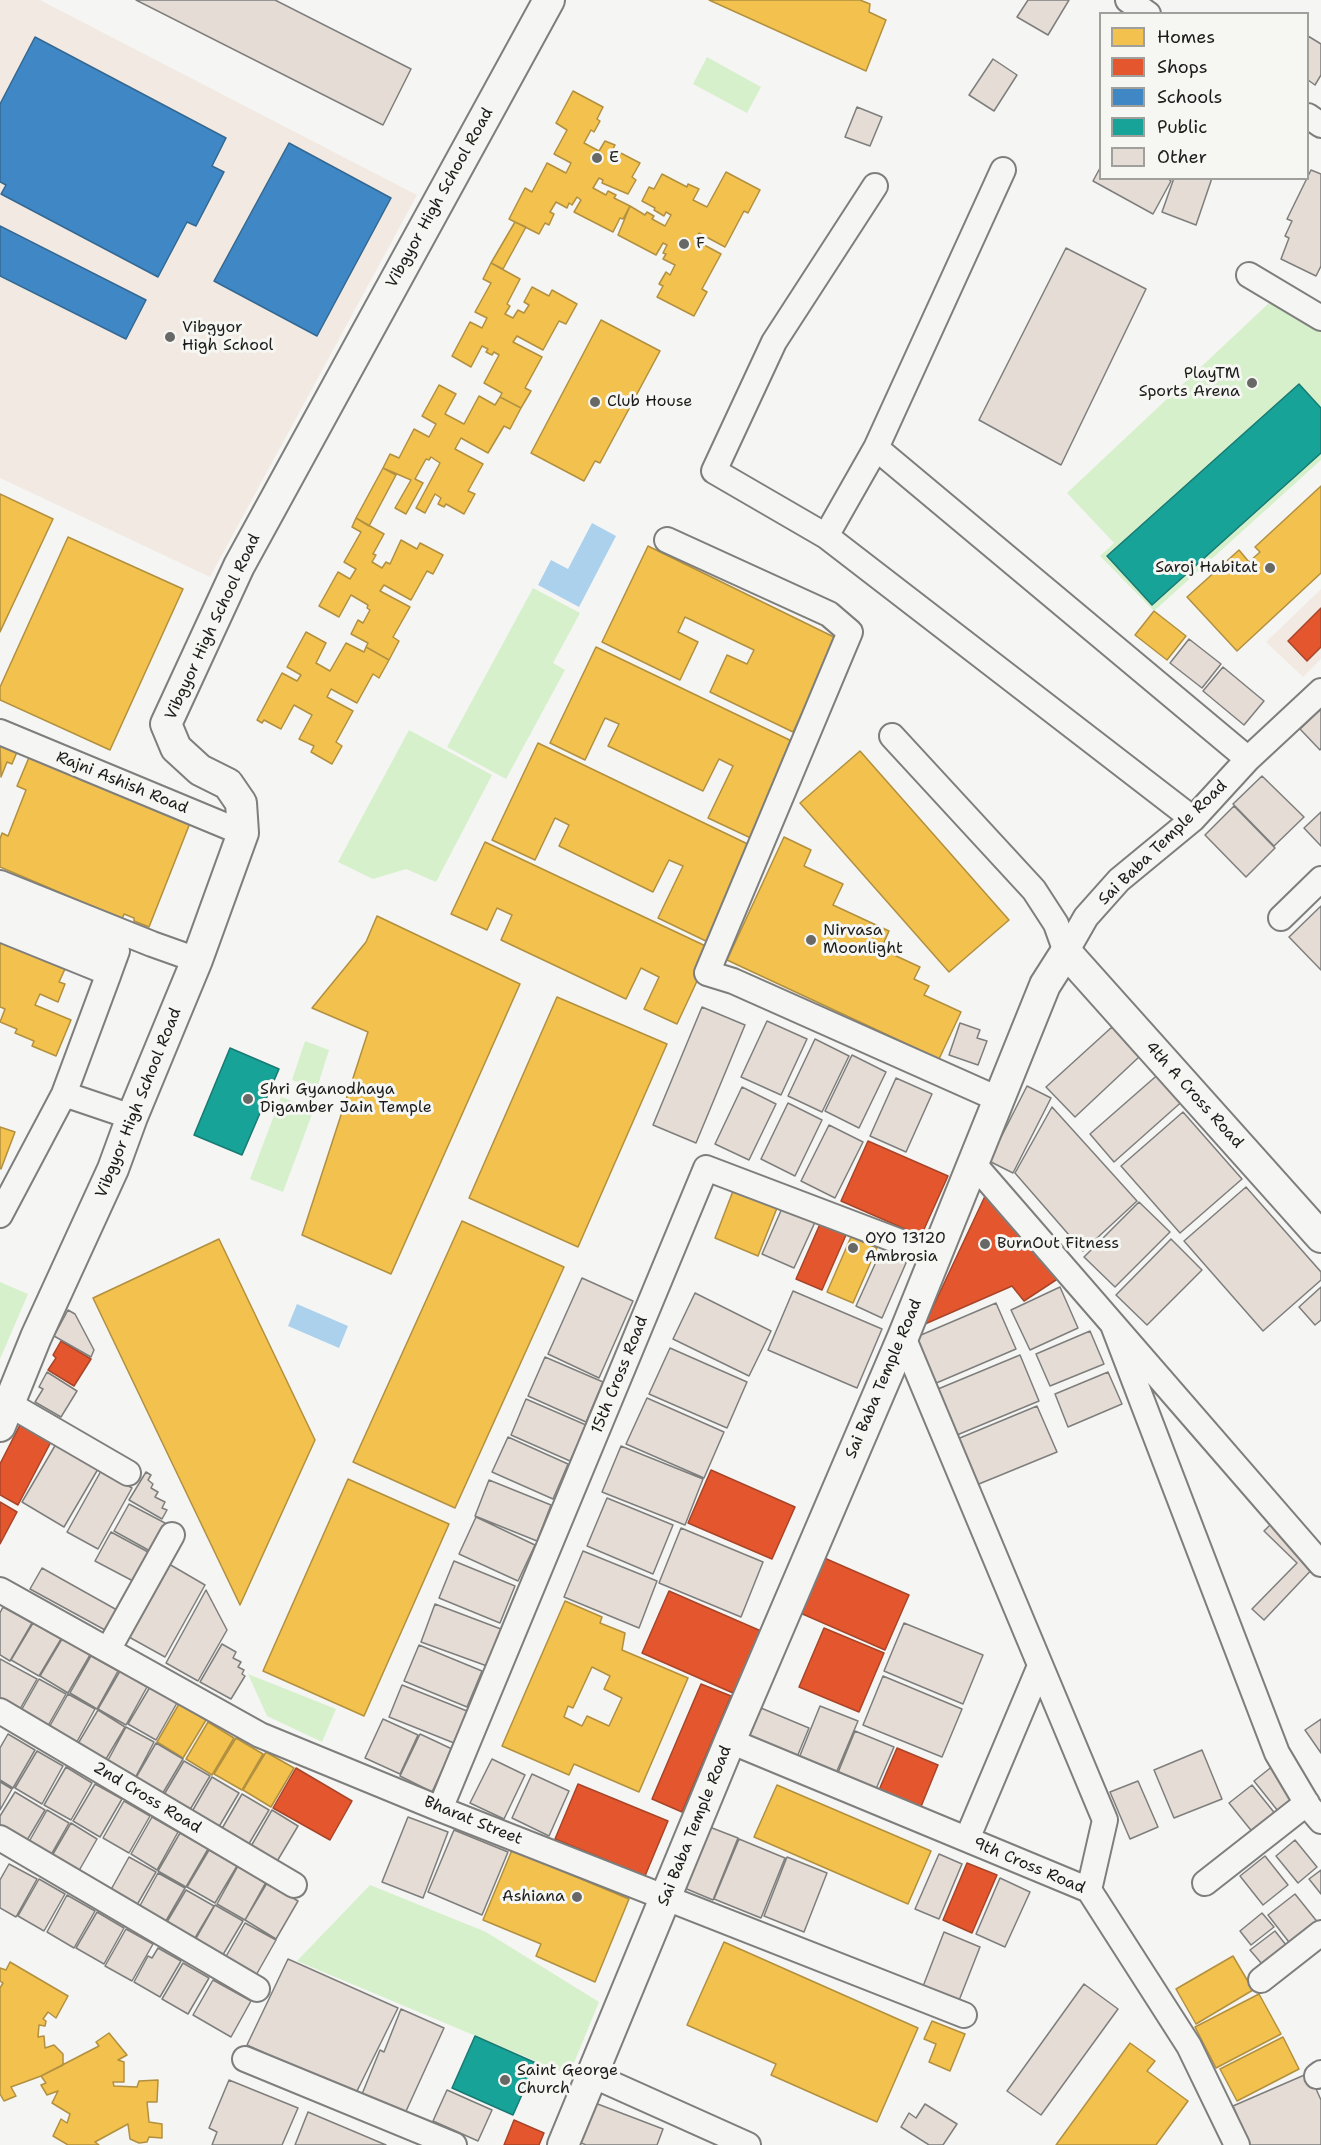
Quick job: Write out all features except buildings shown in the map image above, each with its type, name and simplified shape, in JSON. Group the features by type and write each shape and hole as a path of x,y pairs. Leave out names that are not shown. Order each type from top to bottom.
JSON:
{"street":[{"name":"Vibgyor High School Road","path":"5,1415 36,1337 108,1180 197,960 243,833 241,803 228,784 200,770 176,748 166,724 239,566 549,0"},
{"path":"1128,0 1145,12"},
{"path":"826,536 876,448 1003,170"},
{"path":"874,186 774,342 714,471 826,536 1193,819"},
{"path":"1249,275 1321,318"},
{"path":"876,448 1248,759"},
{"path":"667,540 829,614 850,632 707,973 734,981 998,1099"},
{"name":"Sai Baba Temple Road","path":"563,2145 730,1741 903,1337 1045,985 1086,917 1119,880 1193,819 1248,759 1321,691"},
{"name":"Rajni Ashish Road","path":"0,732 243,833"},
{"path":"892,736 1034,890 1056,924 1066,952"},
{"path":"1281,918 1321,879"},
{"path":"0,883 197,960"},
{"path":"0,904 117,951 64,1094 0,1215"},
{"path":"0,929 109,973"},
{"name":"4th A Cross Road","path":"1066,952 1321,1238"},
{"path":"64,1094 132,1117"},
{"path":"973,1163 1321,1564"},
{"name":"15th Cross Road","path":"440,1809 705,1168 935,1255"},
{"path":"1113,1325 1277,1753 1314,1812 1205,1883"},
{"path":"903,1337 1105,1820 1089,1890"},
{"path":"5,1415 128,1473"},
{"path":"108,1650 172,1535"},
{"name":"Bharat Street","path":"0,1590 260,1735 440,1809 964,2015"},
{"path":"967,1839 1040,1666"},
{"name":"2nd Cross Road","path":"0,1711 294,1886"},
{"name":"9th Cross Road","path":"730,1741 1089,1890 1189,2046 1237,2145"},
{"path":"0,1838 257,1989"},
{"path":"1261,1980 1321,1933"},
{"path":"245,2059 454,2145"},
{"path":"592,2074 748,2145"}],"shaded area":[{"name":"Vibgyor High School","path":"0,0 40,0 417,195 210,577 0,478"},
{"path":"1321,589 1321,659 1303,677 1266,642"}],"green space":[{"path":"707,57 761,87 747,113 693,84"},
{"name":"PlayTM Sports Arena","path":"1286,287 1321,307 1321,460 1154,611 1100,556 1114,543 1067,493"},
{"path":"533,588 580,613 553,663 565,670 506,779 447,747"},
{"path":"409,730 492,775 436,882 406,869 373,879 338,862"},
{"path":"305,1041 329,1050 317,1088 292,1080"},
{"path":"281,1097 314,1109 283,1192 250,1179"},
{"path":"0,1282 28,1294 0,1359"},
{"path":"248,1674 336,1709 322,1742 267,1716"},
{"path":"370,1885 486,1932 599,2002 569,2075 297,1961"}],"water":[{"path":"592,523 616,536 579,607 538,585 551,560 568,569"},
{"path":"297,1304 348,1326 339,1348 288,1326"}],"place":[{"name":"E","path":"597,158"},
{"name":"F","path":"684,244"},
{"name":"Vibgyor High School","path":"170,337"},
{"name":"PlayTM Sports Arena","path":"1252,383"},
{"name":"Club House","path":"595,402"},
{"name":"Saroj Habitat","path":"1270,568"},
{"name":"Nirvasa Moonlight","path":"811,940"},
{"name":"Shri Gyanodhaya Digamber Jain Temple","path":"248,1099"},
{"name":"BurnOut Fitness","path":"985,1244"},
{"name":"OYO 13120 Ambrosia","path":"853,1248"},
{"name":"Ashiana","path":"577,1897"},
{"name":"Saint George Church","path":"505,2080"}]}
